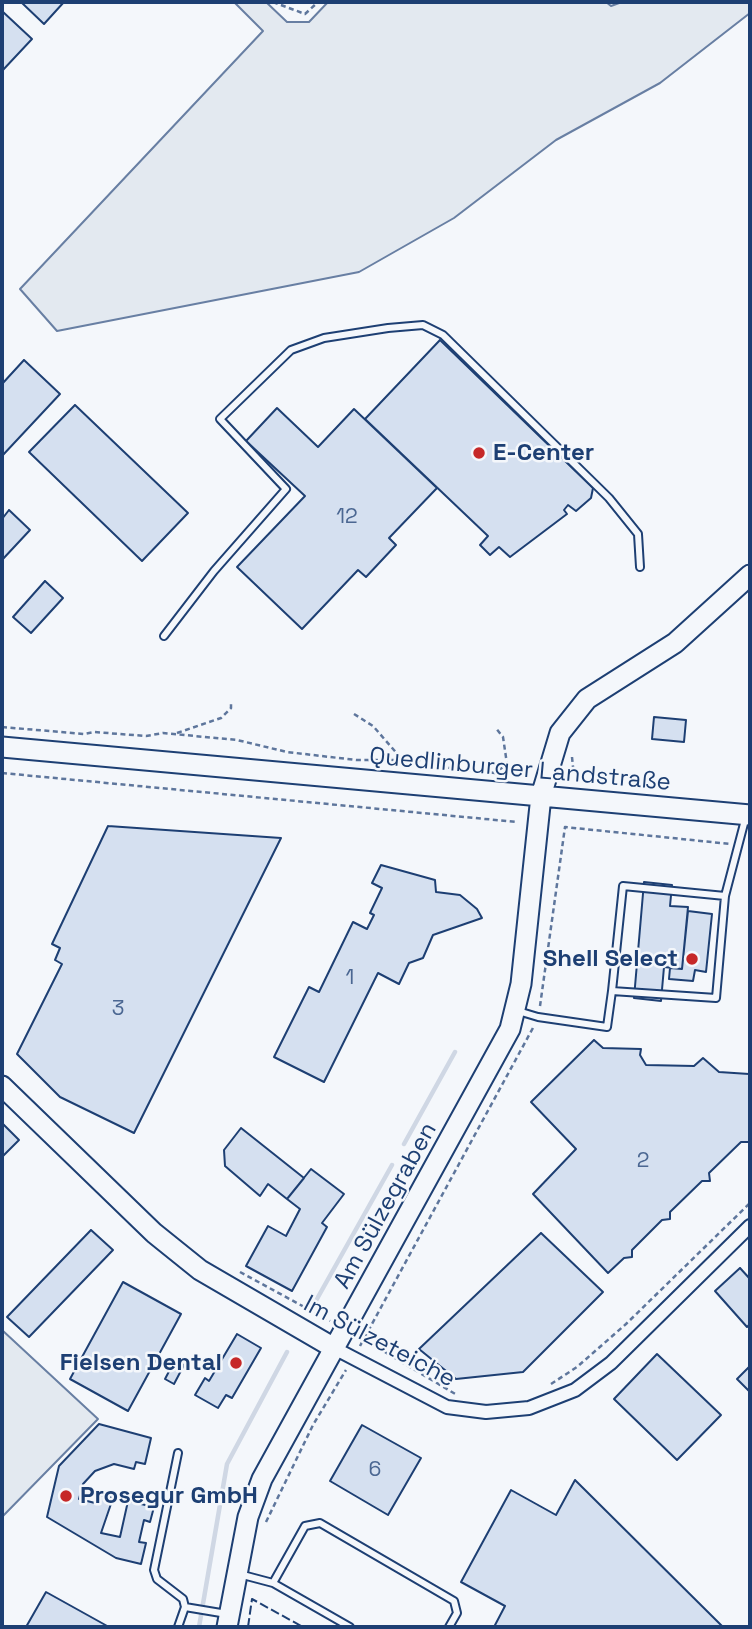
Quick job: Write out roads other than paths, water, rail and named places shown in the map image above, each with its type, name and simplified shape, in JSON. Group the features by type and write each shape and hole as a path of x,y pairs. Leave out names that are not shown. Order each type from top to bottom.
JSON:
{"street":[{"name":"Am Sülzegraben","path":"222,1618 237,1573 248,1517 262,1479 496,1059 516,1010 541,796 556,740 579,706 598,691 676,643 750,575"},
{"name":"Quedlinburger Landstraße","path":"2,747 748,815"},
{"name":"Im Sülzeteiche","path":"2,1086 154,1233 200,1270 334,1348 447,1407 486,1412 529,1408 575,1390 611,1363 750,1226"}],"lane":[{"path":"164,636 214,571 286,489 220,419 291,350 324,338 388,328 423,325 443,335 609,498 638,534 640,566"},
{"path":"612,991 716,998 725,896 737,845 748,815"},
{"path":"516,1010 538,1017 607,1027 623,887 725,896"},
{"path":"178,1453 154,1570 157,1579 183,1599 185,1606 178,1627"},
{"path":"273,1583 305,1526 320,1523 454,1601 457,1612 449,1627"},
{"path":"237,1573 273,1583 350,1627"},
{"path":"185,1606 222,1618"}],"waterway":[{"path":"404,1144 455,1052"},
{"path":"313,1306 392,1165"},
{"path":"199,1627 227,1464 287,1352"}],"place":[{"name":"E-Center","path":"479,453"},
{"name":"Shell Select","path":"692,959"},
{"name":"Fielsen Dental","path":"236,1363"},
{"name":"Prosegur GmbH","path":"66,1496"}]}
